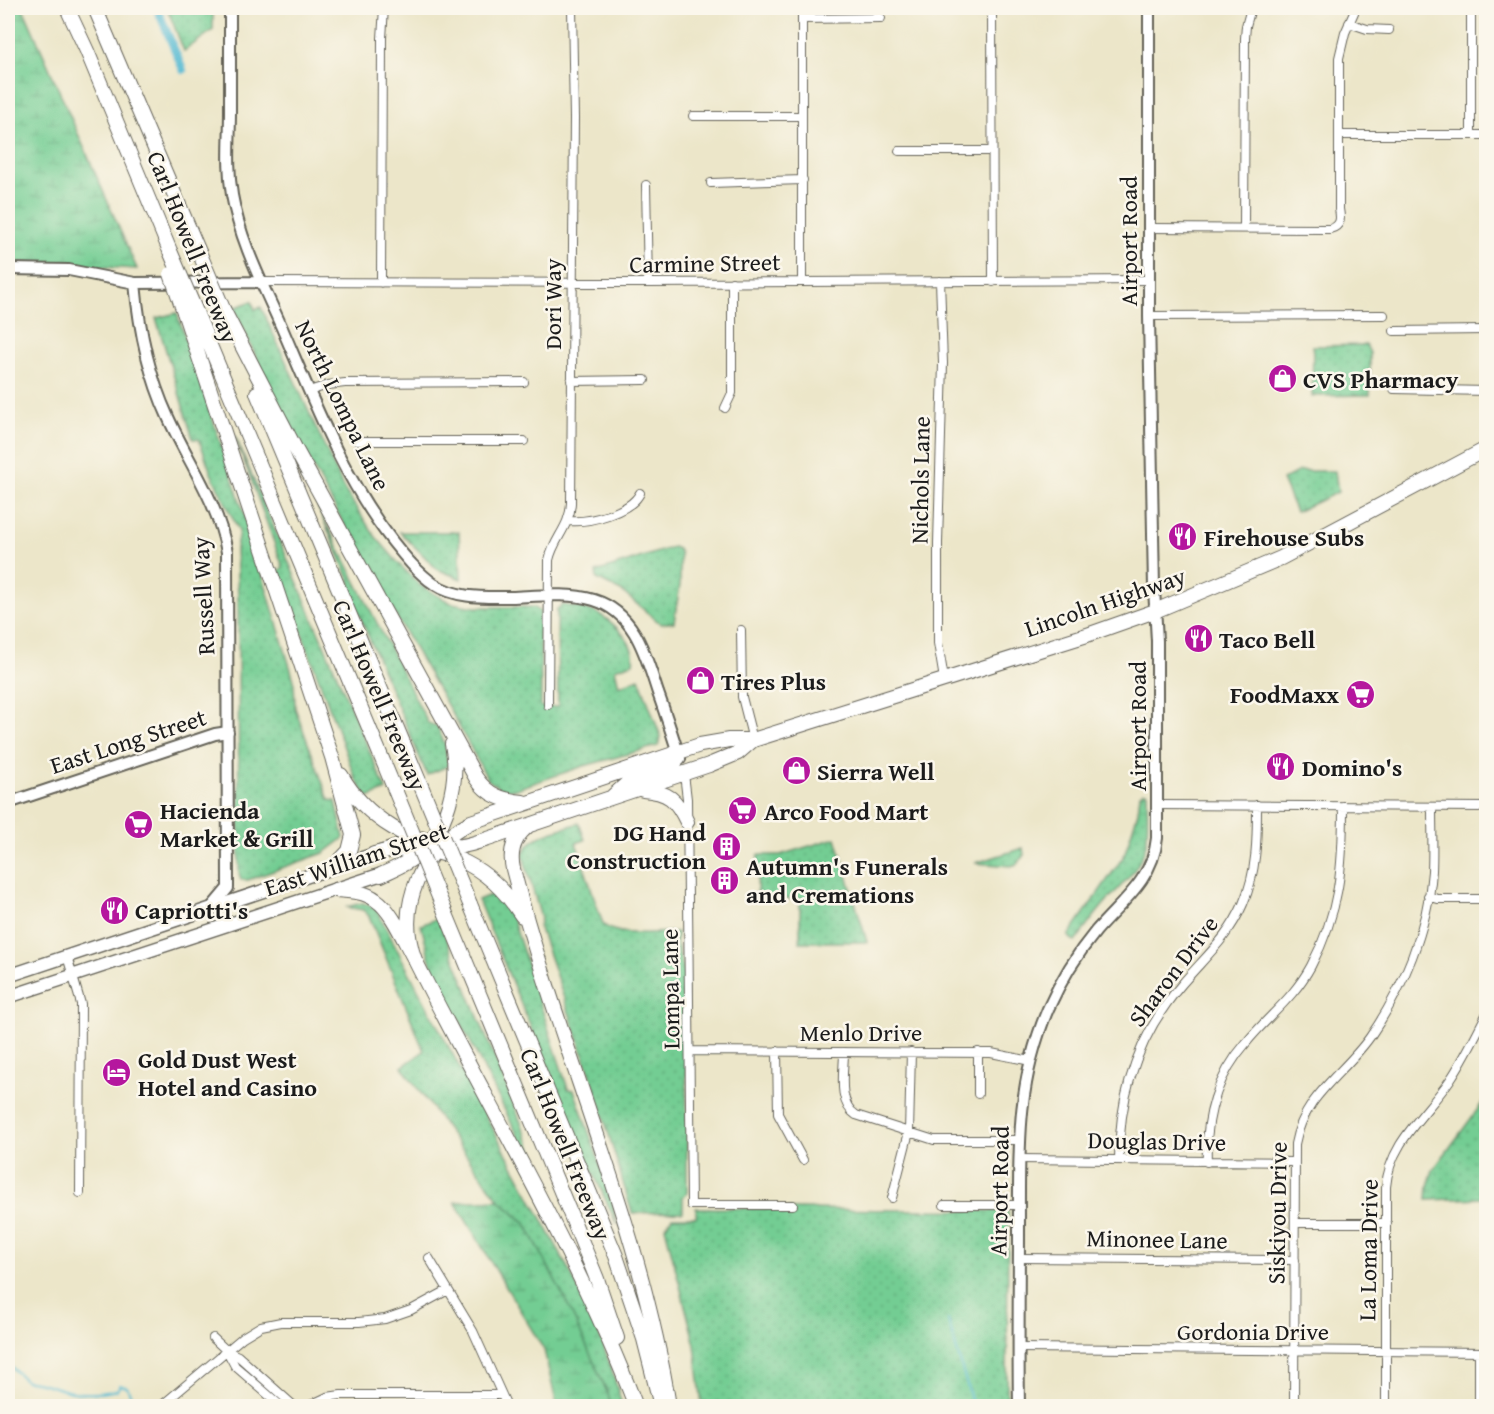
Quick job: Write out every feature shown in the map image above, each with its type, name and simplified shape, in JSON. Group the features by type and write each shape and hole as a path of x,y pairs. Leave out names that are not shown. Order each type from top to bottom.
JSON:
{"highway":[{"name":"Carl Howell Freeway","path":"67,8 160,227 190,312 395,790 597,1279 616,1335 635,1405"},
{"name":"Carl Howell Freeway","path":"95,8 224,311 616,1256 644,1339 661,1407"},
{"path":"224,311 295,448 441,717 485,789 500,798 528,803"},
{"path":"190,312 332,757 353,835 349,851 334,867"},
{"name":"Lincoln Highway","path":"678,753 721,741 753,740 1155,611 1281,558 1486,449"},
{"path":"415,960 409,940 408,913 415,884 451,800 455,776 453,747 441,717"},
{"name":"Lincoln Highway","path":"684,774 735,754 753,740"},
{"path":"612,798 632,779 675,764 678,753"},
{"name":"East William Street","path":"381,875 409,861 477,819 678,753"},
{"path":"332,757 346,783 363,805 388,825 464,861 492,880 509,898 531,931"},
{"name":"East William Street","path":"374,854 461,846 485,840 684,774"},
{"path":"638,789 661,792 669,796 678,804 687,822"},
{"path":"528,826 516,838 513,846 511,856 514,873 628,1227 656,1335 669,1407"},
{"path":"335,890 362,894 379,902 389,914 590,1297 635,1405"}],"main road":[{"name":"East William Street","path":"8,976 374,854"},
{"name":"East William Street","path":"8,997 381,875"}],"street":[{"name":"North Lompa Lane","path":"230,8 228,149 230,184 237,218 262,282 343,465 389,537 422,574 440,587 462,595 575,597 594,600 609,607 627,622 645,653 684,774"},
{"path":"381,283 384,8"},
{"name":"Dori Way","path":"548,705 549,566 551,551 569,521 572,503 574,118 572,8"},
{"path":"802,8 802,281"},
{"path":"992,8 993,282"},
{"name":"Airport Road","path":"1019,1407 1019,1140 1021,1105 1031,1060 1047,1010 1065,976 1094,933 1147,874 1156,845 1157,650 1149,316 1149,8"},
{"path":"1245,228 1245,38 1251,8"},
{"path":"1149,228 1330,229 1340,223 1339,58 1348,24 1356,8"},
{"path":"1471,8 1471,135"},
{"path":"802,19 881,18"},
{"path":"1348,24 1367,29 1389,30"},
{"path":"693,117 802,116"},
{"path":"1339,135 1486,135"},
{"path":"899,151 992,151"},
{"path":"711,183 802,180"},
{"path":"646,185 648,283"},
{"path":"8,268 69,270 135,283 262,282"},
{"name":"Carmine Street","path":"262,282 648,283 1149,280"},
{"name":"Nichols Lane","path":"940,281 943,363 938,643 944,679"},
{"path":"725,408 732,393 732,282"},
{"name":"Russell Way","path":"135,283 141,324 161,401 214,506 224,533 227,552 228,888"},
{"path":"1149,316 1383,315"},
{"path":"1394,331 1486,330"},
{"path":"572,381 645,380"},
{"path":"309,391 339,383 524,382"},
{"path":"1394,389 1486,391"},
{"path":"357,441 524,441"},
{"path":"569,521 586,521 618,511 633,504 640,493"},
{"path":"741,630 742,697 753,740"},
{"name":"East Long Street","path":"8,803 215,734 228,732"},
{"name":"Lompa Lane","path":"684,774 687,792 691,1205 793,1204"},
{"path":"1158,805 1486,807"},
{"name":"Sharon Drive","path":"1119,1160 1123,1108 1132,1070 1144,1040 1172,997 1228,932 1246,896 1256,859 1257,805"},
{"path":"1207,1161 1206,1146 1211,1110 1222,1079 1246,1042 1283,1005 1300,981 1328,929 1341,874 1343,806"},
{"name":"Siskiyou Drive","path":"1294,1407 1295,1161 1298,1132 1305,1113 1369,1038 1386,1011 1403,976 1417,941 1428,896 1432,872 1432,807"},
{"path":"210,909 228,888 239,895 248,896"},
{"path":"1428,896 1438,899 1486,899"},
{"path":"67,956 81,1004 80,1193"},
{"name":"La Loma Drive","path":"1386,1407 1386,1178 1393,1156 1400,1144 1451,1079 1475,1039 1486,1015"},
{"name":"Menlo Drive","path":"690,1051 978,1052 999,1053 1031,1060"},
{"path":"777,1051 778,1114 803,1160"},
{"path":"843,1052 845,1104 858,1116 940,1140 1019,1140"},
{"path":"892,1198 909,1132 911,1052"},
{"path":"978,1052 978,1094"},
{"name":"Douglas Drive","path":"1019,1160 1295,1161"},
{"path":"944,1205 1019,1205"},
{"path":"1295,1223 1387,1223"},
{"path":"429,1258 481,1346 507,1407"},
{"name":"Minonee Lane","path":"1019,1258 1295,1260"},
{"path":"161,1407 249,1333 268,1324 367,1322 385,1319 411,1310 448,1290"},
{"path":"213,1338 227,1351 242,1359 294,1407"},
{"name":"Gordonia Drive","path":"1018,1348 1483,1352"},
{"path":"227,1351 235,1366 281,1407"},
{"path":"1479,1407 1483,1352"},
{"path":"308,1407 327,1397 341,1395 502,1395"}],"green space":[{"path":"8,8 23,8 137,269 8,262"},
{"path":"167,8 213,8 213,30 184,51"},
{"path":"252,301 255,310 261,307 345,491 375,536 400,565 421,586 451,603 476,607 534,607 540,612 541,707 558,707 557,609 562,605 576,607 595,612 605,618 623,635 633,656 633,663 615,669 619,686 639,678 661,737 658,746 584,766 513,790 500,788 488,780 365,563 270,388 234,308"},
{"path":"177,313 244,513 294,680 295,708 329,800 336,801 344,838 324,853 248,880 241,880 239,873 236,548 239,531 211,473 199,439 193,439 156,318"},
{"path":"1366,345 1370,353 1370,395 1312,396 1313,346"},
{"path":"235,436 386,790 368,798 356,780 279,571 283,567"},
{"path":"1299,471 1335,471 1338,492 1296,512 1282,480"},
{"path":"318,507 428,723 437,726 445,745 448,766 427,775 348,588 351,584"},
{"path":"400,532 459,532 461,579 437,569"},
{"path":"673,547 680,553 680,585 674,622 661,624 621,591 597,579 596,572"},
{"path":"1147,792 1147,832 1146,844 1140,861 1075,942 1068,936 1124,856 1138,812 1140,794"},
{"path":"579,823 585,840 576,843 603,924 627,933 677,932 676,943 686,978 687,1193 683,1197 683,1212 632,1213 595,1088 539,926 541,918 523,856 531,843 538,838"},
{"path":"836,838 867,942 800,942 800,899 757,898 758,855 780,855"},
{"path":"1023,848 1024,855 1017,864 1011,866 975,863"},
{"path":"495,893 511,914 568,1089 574,1090 612,1198 617,1225 569,1120 478,900"},
{"path":"362,903 370,905 378,912 566,1263 604,1347 622,1406 611,1406 608,1394 526,1224 499,1200 402,1067 424,1051 369,916 363,910 346,907"},
{"path":"438,918 561,1221 431,964 421,925"},
{"path":"1486,1098 1485,1198 1427,1200 1433,1170"},
{"path":"499,1200 526,1224 569,1307 608,1394 611,1406 557,1406 544,1350 455,1202"},
{"path":"696,1208 1008,1211 1007,1406 702,1406 695,1345 665,1227 672,1217 696,1217"}],"waterway":[{"path":"157,8 183,70"},
{"path":"948,1320 973,1406"},
{"path":"8,1364 26,1381 83,1393 117,1390 120,1385 127,1387 131,1396 139,1398"}],"place":[{"name":"CVS Pharmacy","path":"1282,379"},
{"name":"Firehouse Subs","path":"1183,537"},
{"name":"Taco Bell","path":"1198,639"},
{"name":"Tires Plus","path":"700,681"},
{"name":"FoodMaxx","path":"1360,694"},
{"name":"Domino's","path":"1281,767"},
{"name":"Sierra Well","path":"796,771"},
{"name":"Arco Food Mart","path":"743,811"},
{"name":"Hacienda Market & Grill","path":"139,824"},
{"name":"DG Hand Construction","path":"727,846"},
{"name":"Autumn's Funerals and Cremations","path":"725,880"},
{"name":"Capriotti's","path":"114,910"},
{"name":"Gold Dust West Hotel and Casino","path":"117,1073"}]}
